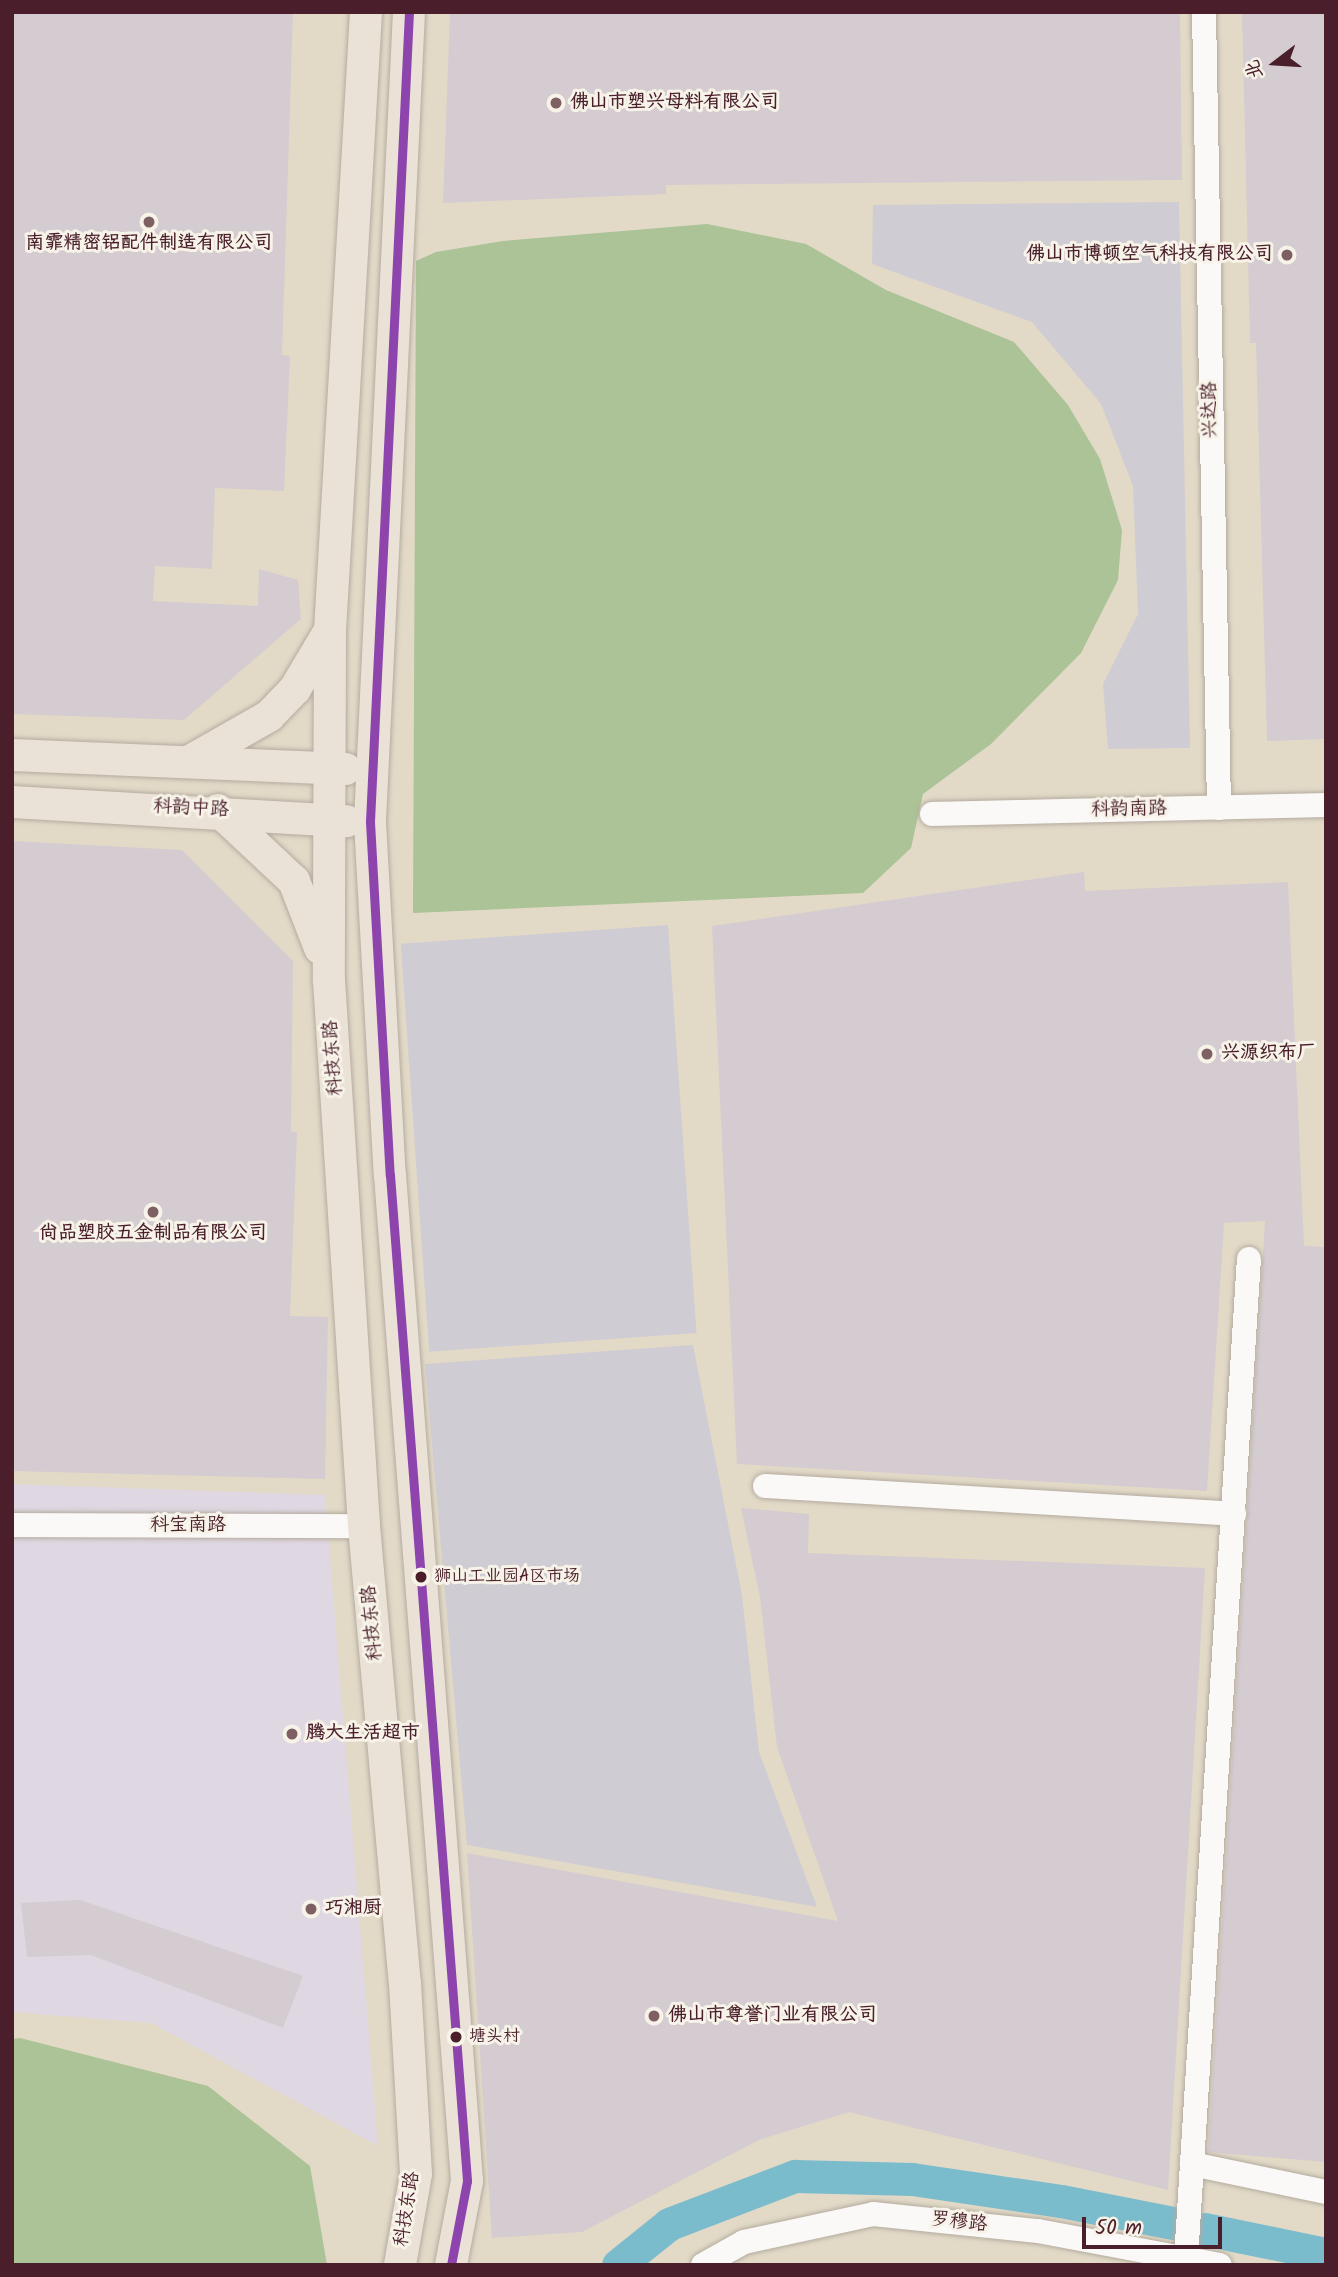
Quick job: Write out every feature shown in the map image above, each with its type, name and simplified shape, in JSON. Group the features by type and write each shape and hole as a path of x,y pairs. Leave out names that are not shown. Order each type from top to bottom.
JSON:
{"main road":[{"path":"329,980 327,767 330,631 366,12"},
{"path":"409,12 370,822 390,1175 467,2182 451,2265"},
{"path":"187,762 269,716 295,689 330,631"},
{"path":"12,755 327,767 372,772"},
{"name":"科韵中路","path":"12,802 218,810 370,822"},
{"path":"218,810 294,881 316,930 329,980"},
{"name":"科技东路","path":"329,980 364,1526 405,1983 416,2174 400,2265"}],"street":[{"name":"兴达路","path":"1204,12 1219,808"},
{"name":"科韵南路","path":"932,814 1326,805"},
{"path":"1186,2259 1249,1259"},
{"path":"765,1486 1234,1514"},
{"name":"科宝南路","path":"12,1525 364,1526"},
{"path":"1192,2164 1326,2192"},
{"name":"罗穆路","path":"703,2265 744,2242 873,2214 1038,2231 1220,2265"}],"shaded area":[{"path":"1179,202 1190,748 1108,749 1103,684 1138,614 1133,486 1101,404 1032,322 872,264 873,205"},
{"path":"668,925 697,1333 429,1352 401,944"},
{"path":"693,1345 742,1595 759,1752 817,1907 467,1845 425,1364"},
{"path":"12,1484 325,1495 378,2146 151,2023 12,2012"}],"green space":[{"path":"707,224 806,244 886,290 1014,342 1068,405 1100,459 1122,530 1118,580 1081,653 991,744 923,794 911,848 863,893 413,913 416,261 436,252 503,241"},
{"path":"20,2038 208,2086 310,2166 327,2265 12,2265 12,2039"}],"building":[{"path":"12,12 293,12 282,355 290,356 284,491 215,488 212,569 155,566 153,601 258,606 259,569 298,580 301,619 184,720 12,714"},
{"path":"450,12 1180,12 1182,180 666,185 666,194 443,203"},
{"path":"1242,12 1326,12 1326,739 1267,741 1256,343 1250,343"},
{"path":"12,841 182,850 293,961 291,1132 297,1132 290,1316 328,1317 325,1479 12,1471"},
{"path":"1084,872 1085,891 1288,882 1304,1246 1326,1247 1326,2162 1208,2152 1265,1221 1224,1223 1207,1491 737,1464 712,926"},
{"path":"741,1508 809,1514 808,1553 1205,1568 1168,2190 849,2112 759,2140 582,2232 492,2238 467,1853 838,1921 777,1747 760,1597"},
{"path":"80,1900 303,1976 283,2028 91,1955 27,1957 21,1903"}],"waterway":[{"path":"618,2265 669,2224 795,2176 912,2179 1061,2201 1173,2223"},
{"path":"1204,2229 1326,2254"}],"transit line":[{"path":"409,12 370,822 390,1175 467,2181 451,2265"}],"place":[{"name":"佛山市塑兴母料有限公司","path":"556,103"},
{"name":"南霏精密铝配件制造有限公司","path":"149,222"},
{"name":"佛山市博顿空气科技有限公司","path":"1287,255"},
{"name":"兴源织布厂","path":"1207,1054"},
{"name":"尚品塑胶五金制品有限公司","path":"153,1212"},
{"name":"狮山工业园A区市场","path":"421,1577"},
{"name":"腾大生活超市","path":"292,1734"},
{"name":"巧湘厨","path":"311,1909"},
{"name":"佛山市尊誉门业有限公司","path":"654,2016"},
{"name":"塘头村","path":"456,2037"}]}
